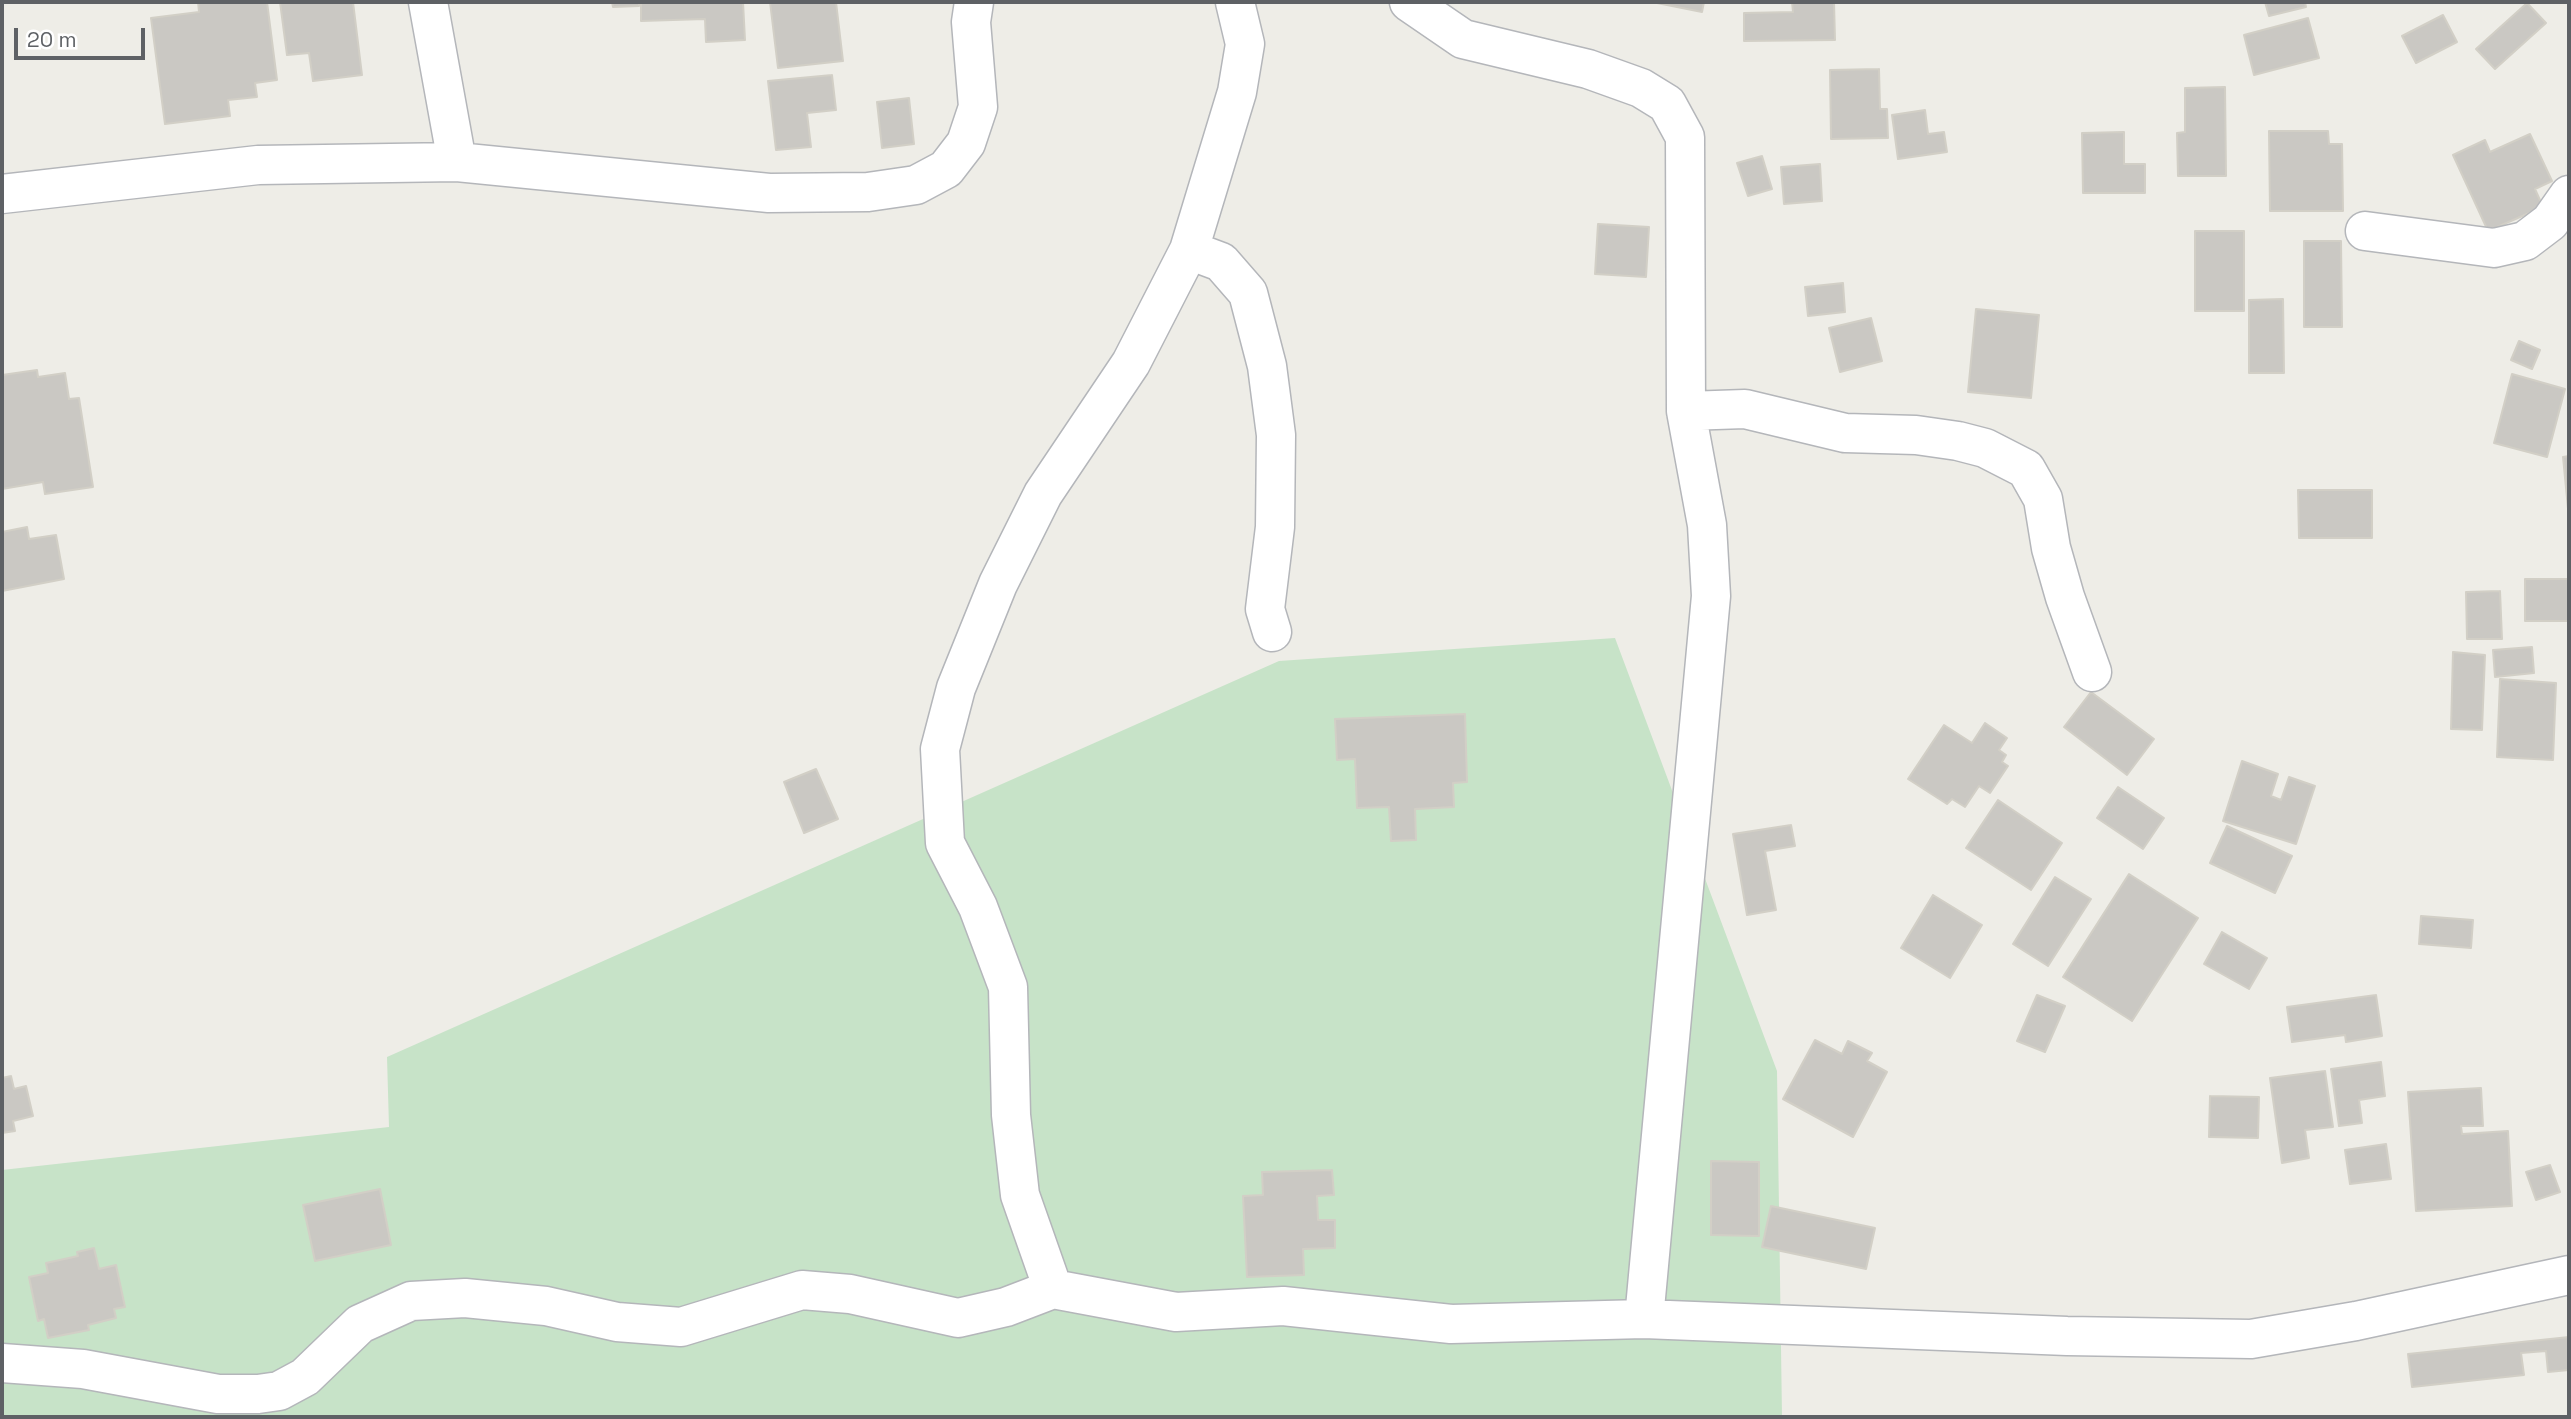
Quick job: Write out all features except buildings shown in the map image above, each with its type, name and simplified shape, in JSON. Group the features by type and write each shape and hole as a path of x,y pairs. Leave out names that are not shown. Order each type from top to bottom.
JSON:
{"street":[{"path":"428,2 457,162"},
{"path":"2,194 258,165 457,162 769,193 868,192 916,185 946,169 966,143 978,107 971,22 974,2"},
{"path":"1053,1289 1020,1195 1011,1115 1008,987 978,907 945,843 940,748 956,688 998,584 1043,494 1130,363 1189,250 1237,92 1245,44 1236,2"},
{"path":"1409,2 1463,39 1507,52 1588,69 1642,88 1667,104 1685,137 1686,411 1707,525 1711,596 1644,1319"},
{"path":"2365,231 2494,248 2525,241 2550,222 2569,195"},
{"path":"1189,250 1221,262 1248,293 1267,366 1276,435 1275,527 1265,609 1272,632"},
{"path":"1686,411 1745,409 1845,433 1916,435 1958,441 1985,448 2026,469 2043,499 2051,548 2064,597 2092,672"},
{"path":"2,1363 83,1369 218,1394 258,1394 279,1391 305,1377 360,1324 411,1301 479,1299 546,1306 617,1322 681,1327 802,1290 850,1294 958,1318 1006,1307 1053,1289 1176,1312 1283,1306 1451,1324 1644,1319 2067,1336 2251,1339 2356,1321 2569,1275"}],"green space":[{"path":"1615,638 1777,1071 1782,1417 2,1417 2,1170 389,1127 387,1057 1279,661"}]}
